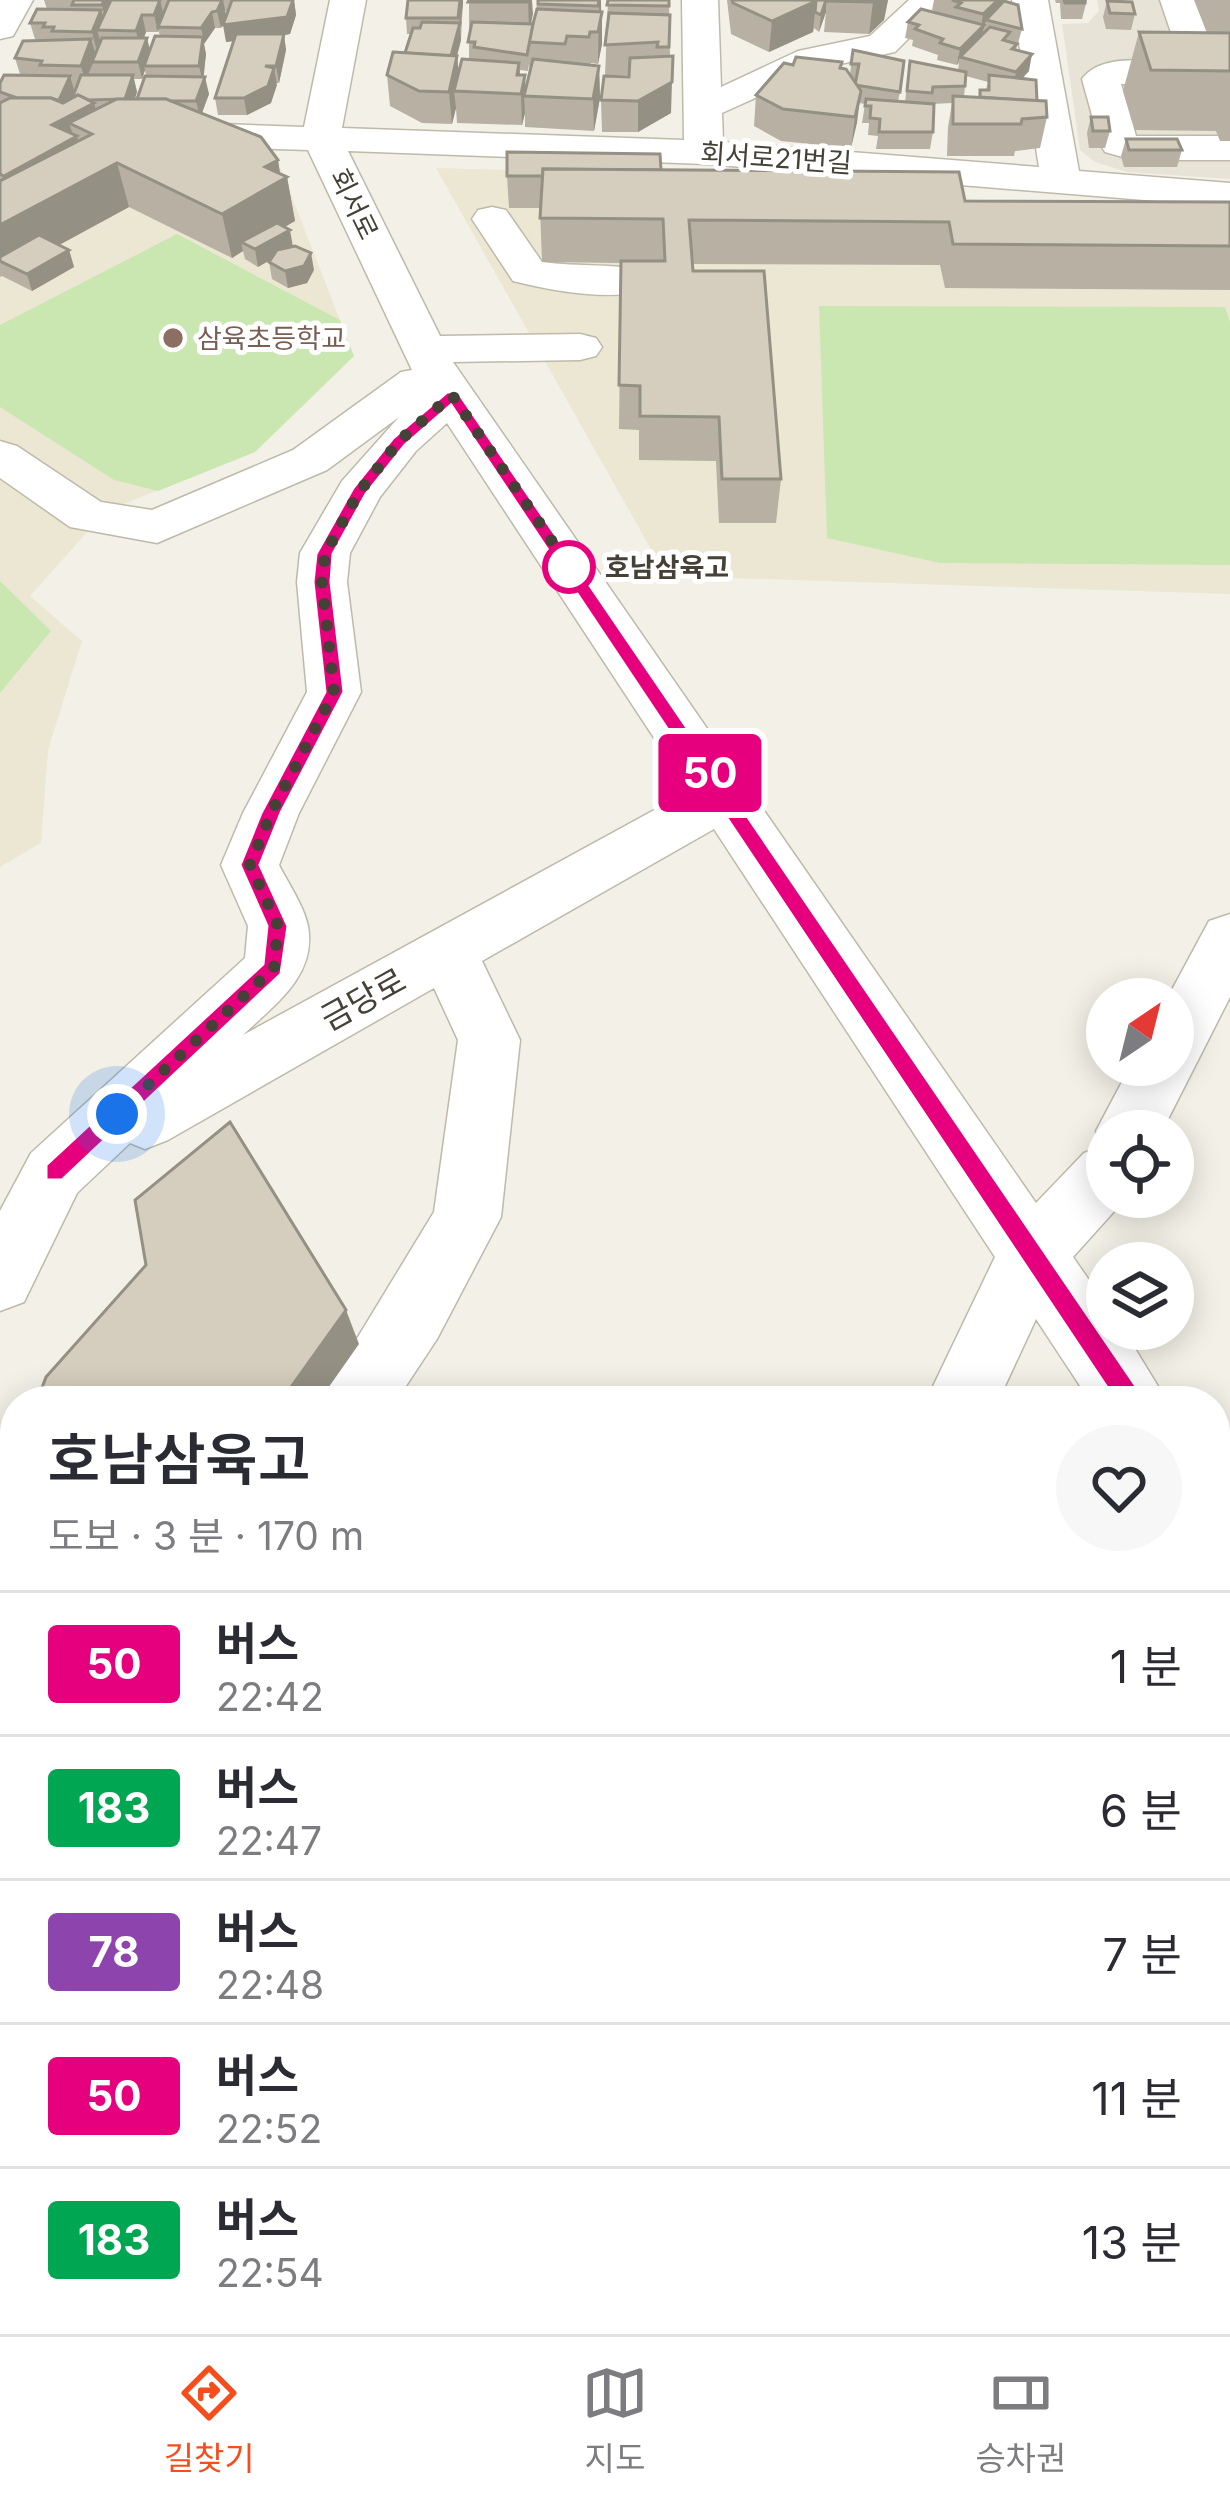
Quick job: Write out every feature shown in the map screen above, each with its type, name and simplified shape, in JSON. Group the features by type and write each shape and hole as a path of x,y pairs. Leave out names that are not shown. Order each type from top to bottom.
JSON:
{"street":[{"path":"0,28 15,0"},
{"name":"회서로","path":"348,0 321,136 437,371 1121,1386"},
{"path":"700,0 705,152"},
{"path":"703,104 720,102 811,58 881,44 929,0"},
{"path":"1030,0 1061,180"},
{"path":"1178,0 1201,68 1195,74 1114,73 1101,79 1119,144 1213,148 1217,194"},
{"name":"회서로21번길","path":"0,128 705,152 1217,194"},
{"path":"492,219 528,272 584,281 638,281"},
{"path":"0,456 87,516 157,527 310,460 437,371 579,363 584,281"},
{"path":"0,1280 27,1186 274,968 278,926 250,865 271,813 334,692 322,582 325,554 359,492 399,441 437,371"},
{"name":"금당로","path":"27,1186 726,796"},
{"path":"1194,1007 1230,938"},
{"path":"365,1386 412,1316 467,1217 489,1040 448,952"},
{"path":"969,1386 1030,1256 1086,1196"}],"shaded area":[{"path":"1097,0 1230,0 1230,179 1127,172 1095,162 1080,150 1062,24 1088,23 1099,11"},
{"name":"삼육초등학교","path":"245,144 279,164 354,356 255,452 106,511 30,596 82,641 48,750 41,843 0,867 0,150"},
{"path":"436,168 717,176 1230,222 1230,594 666,576"}],"green space":[{"path":"177,234 340,320 354,356 255,452 158,491 114,480 0,407 0,325"},
{"path":"819,306 1225,307 1230,322 1230,565 940,563 827,538"},
{"path":"0,581 51,631 0,693"}],"building":[{"path":"74,0 104,0 102,5 72,5"},
{"path":"111,0 160,0 154,15 142,15 136,31 97,30"},
{"path":"169,0 222,0 201,28 158,27"},
{"path":"232,0 293,0 287,17 223,25"},
{"path":"408,0 460,0 458,18 406,18"},
{"path":"469,0 528,0 468,2"},
{"path":"538,0 599,0 598,6 538,4"},
{"path":"608,0 669,0 669,6 607,5"},
{"path":"732,0 815,0 816,1 772,21"},
{"path":"815,0 826,0 821,15 815,12"},
{"path":"952,0 998,0 983,14 956,7 961,3"},
{"path":"1004,1 1018,5 1022,29 986,20"},
{"path":"1107,1 1132,2 1135,14 1110,13"},
{"path":"37,9 101,10 92,32 52,31 54,27 43,27 45,23 30,23"},
{"path":"537,9 602,12 598,32 590,32 589,37 567,36 565,44 528,42"},
{"path":"921,9 984,25 960,49 940,43 943,39 908,22"},
{"path":"609,13 670,15 669,47 657,47 658,42 605,45"},
{"path":"422,22 460,23 451,56 405,53 413,28 420,28"},
{"path":"472,22 533,24 527,55 474,47 475,42 468,42"},
{"path":"990,27 1010,32 1003,40 1017,44 1012,49 1032,54 1016,72 960,57"},
{"path":"1139,32 1230,33 1230,71 1151,70"},
{"path":"236,34 284,34 276,66 265,66 274,68 268,86 244,98 215,98"},
{"path":"155,36 203,37 199,66 144,66"},
{"path":"102,38 147,38 138,62 92,62"},
{"path":"91,39 81,66 40,65 42,61 15,58 23,41"},
{"path":"853,50 904,61 900,92 855,85 859,64 851,64"},
{"path":"393,52 457,56 449,92 419,91 387,75"},
{"path":"673,56 672,82 638,101 601,100 604,76 629,77 630,58"},
{"path":"796,57 842,62 840,68 846,69 861,91 855,117 783,109 756,95 784,63 793,65"},
{"path":"462,59 519,63 517,75 525,75 521,94 454,91"},
{"path":"533,59 599,66 593,99 524,96"},
{"path":"910,61 966,72 965,86 933,87 932,93 907,91"},
{"path":"4,75 70,76 57,100 0,92"},
{"path":"81,75 133,75 125,99 89,100 78,95 72,99"},
{"path":"989,75 1036,80 1037,101 980,97 980,90 989,90"},
{"path":"145,76 205,77 196,101 170,101 137,99"},
{"path":"78,95 94,103 52,125 77,136 0,174 0,103 10,98 51,98 63,103"},
{"path":"953,96 1046,101 1047,117 1022,119 1021,124 953,124"},
{"path":"117,99 166,99 261,137 278,160 265,167 287,177 222,214 117,163 0,225 0,181 92,134 69,123"},
{"path":"866,99 934,104 933,132 879,132 880,119 870,118"},
{"path":"1091,117 1108,117 1110,131 1093,131"},
{"path":"1126,139 1177,139 1182,150 1129,150"},
{"path":"507,152 660,154 661,170 543,169 543,176 507,176"},
{"path":"543,169 959,172 965,201 1230,202 1230,246 953,244 949,222 689,220 693,271 764,271 781,479 722,479 719,417 640,416 640,386 619,385 621,261 665,261 663,219 540,218"},
{"path":"277,223 290,230 255,249 241,242"},
{"path":"39,235 69,250 27,274 0,261 0,257"},
{"path":"295,246 311,253 304,266 285,271 269,262 277,250"},
{"path":"230,1122 346,1310 292,1386 43,1386 146,1265 135,1200"}],"bus line":[{"name":"50","path":"54,1172 274,968 278,926 250,865 271,813 334,692 322,582 325,554 359,492 399,441 452,395 1121,1386"}],"place":[{"name":"삼육초등학교","path":"173,338"},
{"name":"호남삼육고","path":"569,567"}],"route":[{"path":"117,1114 274,968 278,926 250,865 271,813 334,692 322,582 325,554 359,492 399,441 452,395 577,578 569,567"}]}
